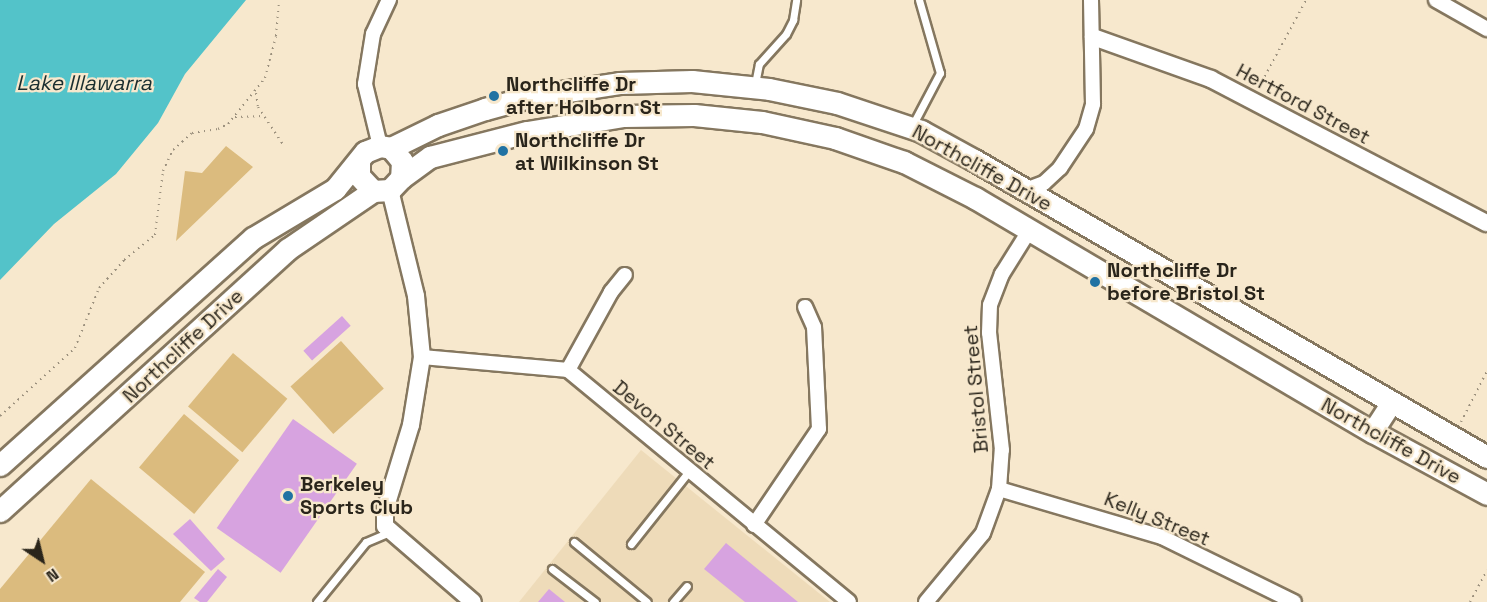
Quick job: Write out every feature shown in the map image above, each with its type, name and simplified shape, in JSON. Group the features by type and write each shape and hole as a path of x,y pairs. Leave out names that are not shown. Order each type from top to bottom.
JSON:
{"main road":[{"name":"Northcliffe Drive","path":"385,147 460,117 574,89 683,81 755,88 837,103 911,128 1025,190 1391,404 1487,457"},
{"name":"Northcliffe Drive","path":"0,511 288,249 430,157 527,132 624,117 694,116 762,122 835,138 904,162 1029,231 1373,432 1487,494"},
{"path":"385,147 402,161 388,186 358,176 359,161 365,152 385,147"},
{"name":"Northcliffe Drive","path":"0,465 224,262 253,238 336,189 359,161"},
{"path":"1373,432 1391,404"}],"street":[{"path":"385,147 365,84 373,34 389,0"},
{"path":"1025,190 1044,183 1060,168 1086,129 1093,104 1094,37 1091,0"},
{"path":"1436,0 1487,29"},
{"name":"Hertford Street","path":"1094,37 1212,79 1487,223"},
{"path":"388,186 416,296 422,357 411,425 386,510 389,532 473,602"},
{"name":"Bristol Street","path":"926,602 983,533 999,489 1002,450 989,333 990,305 1002,274 1029,231"},
{"path":"422,357 568,370 611,292 625,275"},
{"path":"754,525 819,429 814,327 805,306"},
{"name":"Devon Street","path":"568,370 849,602"},
{"name":"Kelly Street","path":"999,489 1087,512 1162,537 1294,602"}],"lane":[{"path":"755,88 759,64 786,34 796,0"},
{"path":"911,128 940,73 919,0"},
{"path":"631,544 689,471"},
{"path":"318,602 366,542 389,532"},
{"path":"574,542 647,602"},
{"path":"552,568 595,602"},
{"path":"673,602 687,586"}],"path":[{"path":"0,416 75,348 99,288 124,260 155,236 163,171 173,150 192,134 218,129 235,117 256,90 269,68 279,0"},
{"path":"1252,101 1306,0"},
{"path":"256,90 255,101 284,146"},
{"path":"235,117 264,116"},
{"path":"1452,438 1487,371"},
{"path":"1470,602 1487,570"}],"shaded area":[{"path":"226,146 253,167 176,241 185,171 202,173"},
{"path":"341,341 384,389 333,434 290,387"},
{"path":"233,353 287,399 242,452 188,407"},
{"path":"184,414 239,460 194,514 139,468"},
{"path":"641,450 830,602 519,602"},
{"path":"91,479 205,572 180,602 0,602 0,589"}],"water":[{"name":"Lake Illawarra","path":"0,0 246,0 185,74 158,123 116,174 54,224 0,280"}],"building":[{"path":"342,316 351,326 312,360 303,351"},
{"name":"Berkeley Sports Club","path":"293,419 357,464 281,573 217,528"},
{"path":"190,519 225,559 211,571 173,534"},
{"path":"726,543 798,602 745,602 704,569"},
{"path":"218,569 227,577 207,602 200,602 194,598"},
{"path":"549,589 565,602 538,602"}],"place":[{"name":"Northcliffe Dr after Holborn St","path":"494,96"},
{"name":"Northcliffe Dr at Wilkinson St","path":"503,151"},
{"name":"Northcliffe Dr before Bristol St","path":"1095,282"},
{"name":"Berkeley Sports Club","path":"288,496"}]}
